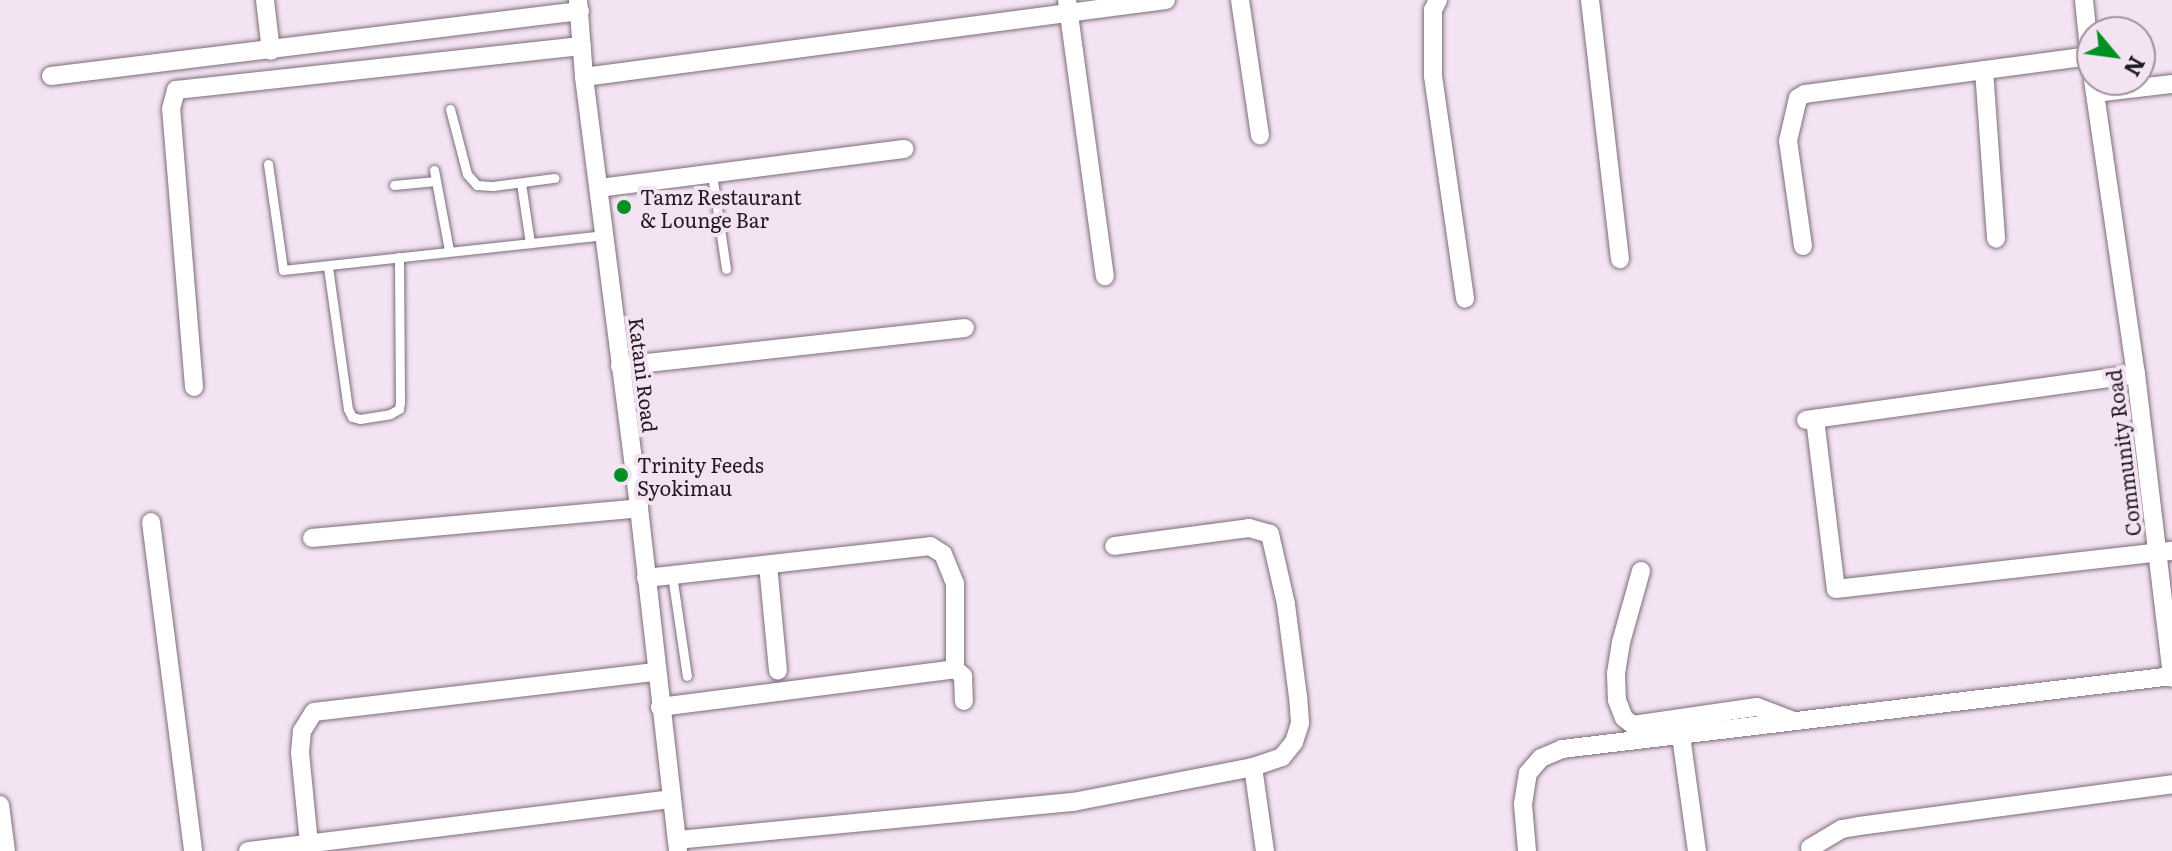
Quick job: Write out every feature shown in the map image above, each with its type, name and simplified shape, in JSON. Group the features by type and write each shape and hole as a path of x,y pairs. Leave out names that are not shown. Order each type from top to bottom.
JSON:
{"street":[{"path":"265,0 271,51"},
{"path":"584,77 1067,7 1166,0"},
{"path":"1240,0 1260,136"},
{"path":"1438,0 1433,10 1433,76 1465,299"},
{"path":"1590,0 1620,259"},
{"path":"51,76 271,51 579,6"},
{"name":"Katani Road","path":"579,6 584,77 639,508 655,672 677,845"},
{"path":"1067,7 1105,276"},
{"path":"194,387 171,109 176,90 582,46"},
{"path":"1803,246 1788,141 1798,98 1805,94 1984,70 2076,65"},
{"path":"1984,70 1996,239"},
{"name":"Community Road","path":"2095,96 2165,552 2172,677"},
{"path":"599,188 905,149"},
{"path":"620,366 965,328"},
{"path":"2136,374 1810,419 1836,589 2165,552"},
{"path":"312,538 639,508"},
{"path":"151,522 193,851"},
{"path":"677,845 1073,802 1253,767 1282,757 1294,742 1300,723 1286,604 1270,534 1249,528 1114,546"},
{"path":"646,578 930,546 943,554 955,583 955,669"},
{"path":"768,565 778,671"},
{"path":"1641,571 1621,642 1616,674 1617,700 1624,718 1633,725 1757,707 1796,722"},
{"path":"660,707 955,669 963,676 964,701"},
{"path":"309,844 300,753 302,731 314,712 655,672"},
{"path":"1527,851 1525,788 1528,773 1541,758 1562,749 2172,677"},
{"path":"1681,736 1697,851"},
{"path":"1253,767 1265,851"},
{"path":"1810,848 1842,829 2172,784"},
{"path":"248,851 672,799"},
{"path":"0,805 6,851"}],"lane":[{"path":"450,109 467,174 477,185 554,178"},
{"path":"268,164 283,270 605,235"},
{"path":"434,170 449,250"},
{"path":"712,174 726,269"},
{"path":"394,185 436,181"},
{"path":"521,183 530,243"},
{"path":"328,267 348,409 352,417 360,419 390,414 399,409 399,257"},
{"path":"672,575 687,676"}],"place":[{"name":"Tamz Restaurant & Lounge Bar","path":"624,207"},
{"name":"Trinity Feeds Syokimau","path":"621,475"}]}
